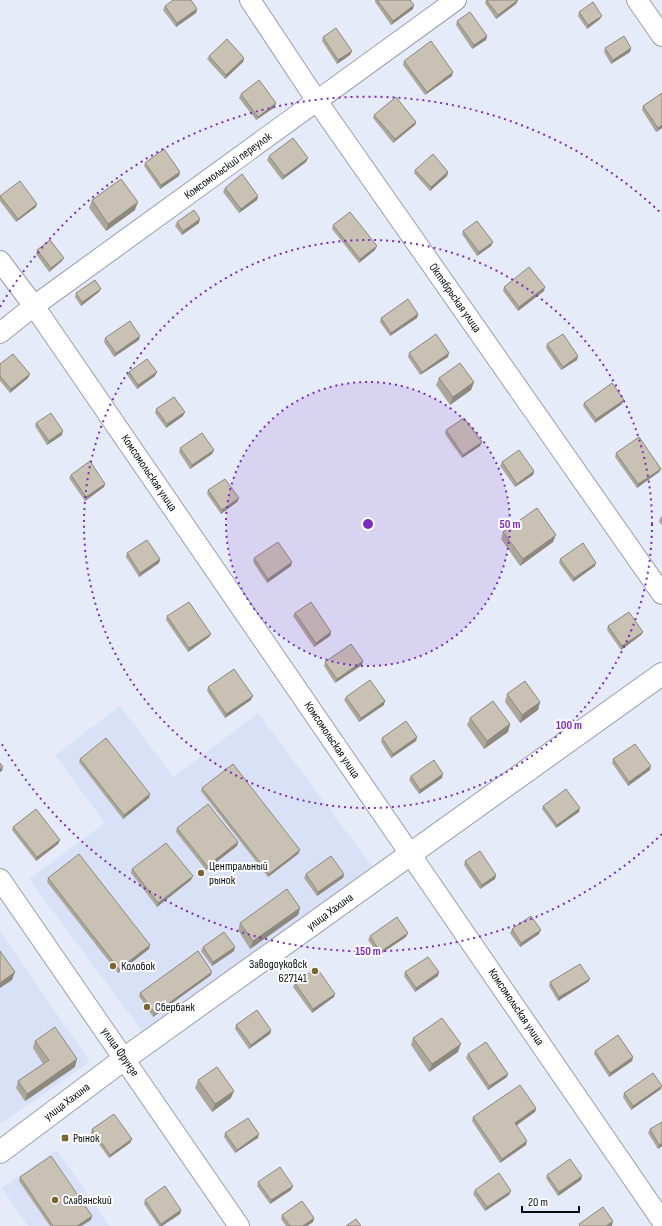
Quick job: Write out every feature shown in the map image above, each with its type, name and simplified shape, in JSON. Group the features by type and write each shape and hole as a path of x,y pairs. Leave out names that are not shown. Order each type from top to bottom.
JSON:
{"street":[{"name":"Октябрьская улица","path":"250,0 317,101 662,594"},
{"name":"Комсомольский переулок","path":"0,333 34,306 456,0"},
{"path":"637,0 662,36"},
{"name":"Комсомольская улица","path":"0,261 34,306 662,1221"},
{"name":"улица Хахина","path":"0,1152 124,1059 662,674"},
{"name":"улица Фрунзе","path":"0,879 240,1226"}],"shaded area":[{"name":"Центральный рынок","path":"120,706 173,777 258,713 372,866 145,1035 29,879 105,823 55,755"},
{"path":"0,931 90,1062 0,1124"},
{"path":"57,1150 109,1226 28,1226 2,1188"}],"building":[{"path":"173,0 191,0 197,9 177,23 165,6"},
{"path":"377,0 410,0 414,5 393,21"},
{"path":"486,0 518,0 498,15"},
{"path":"593,2 602,16 588,25 579,12"},
{"path":"470,12 487,36 474,45 457,21"},
{"path":"336,28 352,51 338,60 323,37"},
{"path":"624,36 631,48 613,60 605,48"},
{"path":"227,39 244,58 226,75 209,56"},
{"path":"431,41 453,72 427,92 404,61"},
{"path":"259,80 276,103 258,117 241,94"},
{"path":"662,93 662,125 658,128 643,106"},
{"path":"396,97 416,122 395,139 374,115"},
{"path":"293,138 308,158 284,176 269,156"},
{"path":"164,149 180,172 161,185 145,163"},
{"path":"433,154 448,172 431,187 415,170"},
{"path":"242,174 258,196 241,209 225,188"},
{"path":"121,179 138,202 108,224 92,200"},
{"path":"20,181 37,204 18,219 0,196"},
{"path":"194,210 200,219 183,231 177,222"},
{"path":"350,212 377,246 360,259 333,225"},
{"path":"477,221 493,242 479,252 463,231"},
{"path":"50,240 64,258 51,268 37,250"},
{"path":"529,267 545,287 519,307 504,287"},
{"path":"95,280 101,289 82,302 76,293"},
{"path":"408,299 418,314 391,333 381,318"},
{"path":"130,321 140,336 116,353 105,338"},
{"path":"436,334 449,353 422,372 409,353"},
{"path":"563,334 578,356 563,367 547,344"},
{"path":"13,354 30,374 11,389 0,376 0,364"},
{"path":"147,359 157,372 138,385 129,372"},
{"path":"460,363 474,382 453,397 439,378"},
{"path":"612,383 624,400 596,419 584,403"},
{"path":"174,397 185,412 167,424 156,409"},
{"path":"51,413 63,431 49,441 36,423"},
{"path":"464,418 482,442 463,455 446,430"},
{"path":"202,433 214,450 192,465 180,448"},
{"path":"639,437 661,469 638,484 616,453"},
{"path":"519,450 534,471 517,484 502,462"},
{"path":"90,461 105,484 86,497 71,475"},
{"path":"225,479 239,498 222,510 208,490"},
{"path":"537,508 556,535 523,559 503,532"},
{"path":"147,540 160,559 140,573 127,553"},
{"path":"278,542 292,562 268,579 254,558"},
{"path":"583,543 596,563 574,578 560,559"},
{"path":"189,602 211,634 189,648 167,616"},
{"path":"311,602 331,632 316,643 295,613"},
{"path":"629,612 643,632 622,646 608,626"},
{"path":"351,644 363,661 337,679 325,662"},
{"path":"234,669 253,696 226,714 208,687"},
{"path":"370,680 385,701 361,718 346,697"},
{"path":"525,681 540,702 522,715 507,694"},
{"path":"493,701 510,724 487,741 470,718"},
{"path":"406,721 417,737 393,754 382,738"},
{"path":"106,738 150,794 124,815 80,759"},
{"path":"635,744 651,766 629,782 613,759"},
{"path":"434,760 443,774 420,790 411,776"},
{"path":"233,764 300,850 269,874 202,788"},
{"path":"566,789 580,808 557,825 543,806"},
{"path":"208,804 238,842 207,866 177,828"},
{"path":"36,809 60,840 37,857 13,827"},
{"path":"166,843 193,876 158,903 132,869"},
{"path":"480,851 496,875 482,885 465,861"},
{"path":"79,854 150,945 119,969 48,878"},
{"path":"331,856 344,874 318,892 306,874"},
{"path":"287,889 300,908 253,941 240,923"},
{"path":"531,916 541,930 521,943 512,929"},
{"path":"397,917 408,933 380,952 370,936"},
{"path":"224,932 235,947 213,962 203,947"},
{"path":"0,951 15,972 0,983"},
{"path":"198,951 212,972 155,1013 140,993"},
{"path":"428,957 439,972 416,988 405,972"},
{"path":"580,964 590,979 559,997 550,982"},
{"path":"317,968 335,994 313,1009 295,983"},
{"path":"257,1010 271,1030 251,1045 236,1025"},
{"path":"442,1018 461,1044 432,1064 413,1038"},
{"path":"55,1027 77,1059 27,1094 18,1081 49,1060 35,1041"},
{"path":"618,1035 633,1057 610,1073 595,1051"},
{"path":"486,1042 508,1074 489,1086 468,1054"},
{"path":"217,1067 234,1091 215,1104 198,1080"},
{"path":"653,1073 662,1086 633,1106 624,1093"},
{"path":"520,1085 536,1108 515,1123 527,1141 502,1159 473,1117"},
{"path":"114,1114 132,1139 110,1155 92,1129"},
{"path":"248,1118 259,1134 237,1150 225,1133"},
{"path":"662,1122 662,1143 659,1145 650,1129"},
{"name":"Славянский","path":"51,1156 92,1216 77,1226 53,1226 20,1177"},
{"path":"570,1159 582,1176 559,1192 547,1175"},
{"path":"280,1167 293,1186 271,1200 258,1182"},
{"path":"499,1173 511,1191 487,1207 475,1190"},
{"path":"165,1186 181,1210 161,1224 145,1200"},
{"path":"302,1201 314,1218 303,1226 290,1226 282,1215"},
{"path":"603,1207 613,1221 606,1226 580,1226 579,1224"},
{"path":"356,1219 361,1226 346,1226"}],"place":[{"name":"Центральный рынок","path":"201,873"},
{"name":"Колобок","path":"113,966"},
{"name":"Заводоуковск 627141","path":"315,971"},
{"name":"Сбербанк","path":"147,1007"},
{"name":"Рынок","path":"65,1138"},
{"name":"Славянский","path":"55,1200"}]}
